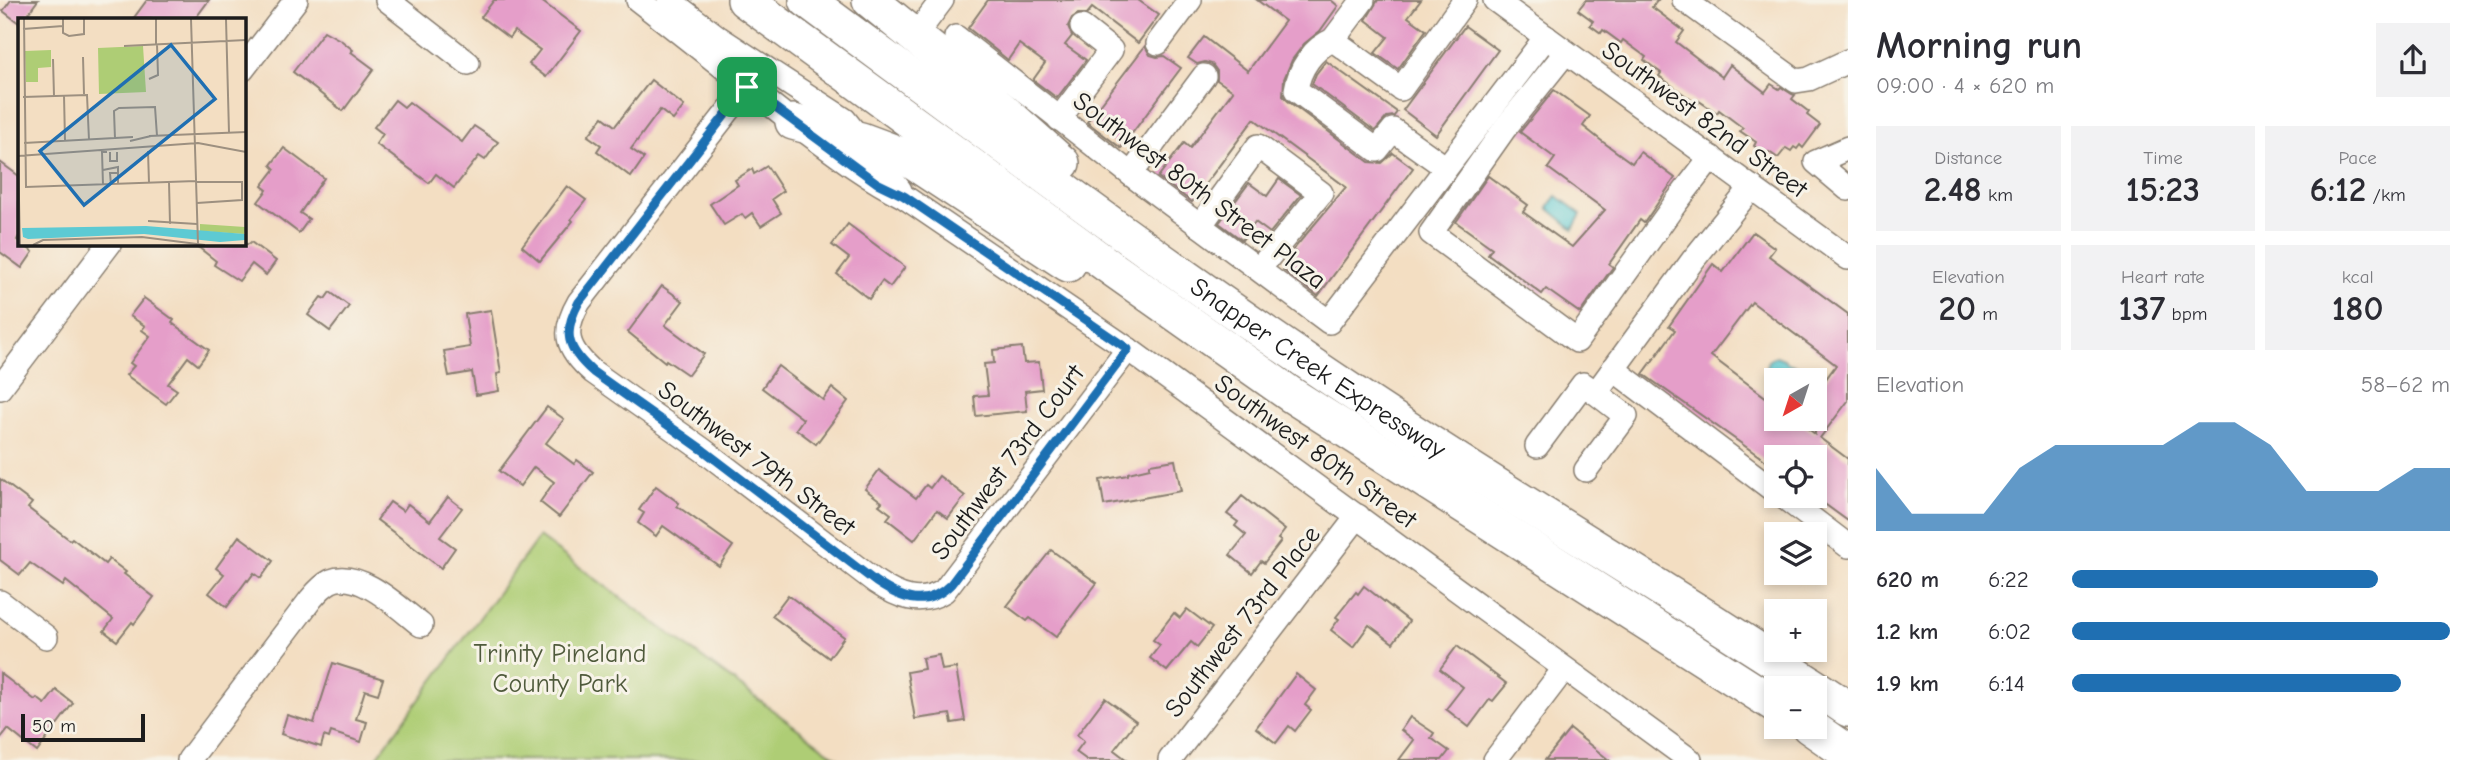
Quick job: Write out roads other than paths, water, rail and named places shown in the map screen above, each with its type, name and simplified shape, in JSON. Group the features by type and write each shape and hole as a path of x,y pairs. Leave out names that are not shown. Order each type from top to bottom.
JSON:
{"highway":[{"name":"Snapper Creek Expressway","path":"745,0 1121,275 1290,394 1764,697"},
{"name":"Snapper Creek Expressway","path":"807,0 1214,298 1404,427 1712,620 1848,709"},
{"path":"870,0 965,77 1214,298"},
{"path":"793,122 861,140 915,163 1253,386 1290,394"},
{"path":"1827,738 1848,753"}],"street":[{"path":"245,66 296,0"},
{"name":"Southwest 80th Street","path":"638,0 747,87 877,183 904,196 1128,349 1690,760"},
{"name":"Southwest 80th Street","path":"669,0 719,38 845,120 904,196"},
{"path":"927,20 942,0"},
{"path":"1363,0 1333,40 1320,47 1308,60 1296,90 1377,150 1393,130 1445,167"},
{"path":"1333,40 1401,89 1465,0"},
{"name":"Southwest 82nd Street","path":"1495,0 1848,258"},
{"path":"1684,0 1796,81 1809,79 1848,61"},
{"path":"385,1 468,63"},
{"path":"1157,43 1177,4"},
{"path":"1059,119 1111,50 1082,27"},
{"name":"Southwest 80th Street Plaza","path":"956,37 1059,119 1329,322 1546,37"},
{"path":"1566,52 1505,128 1432,233 1577,341 1711,157"},
{"path":"1131,174 1204,76"},
{"name":"Southwest 79th Street","path":"747,87 579,302 570,324 570,344 579,359 593,372 703,450 876,582 904,597 923,600"},
{"path":"1200,226 1258,146 1321,193 1259,269"},
{"path":"1848,148 1816,162 1848,189"},
{"path":"1596,393 1714,233 1752,187"},
{"path":"0,388 108,245"},
{"name":"Southwest 73rd Court","path":"923,600 936,596 951,584 1128,349"},
{"path":"1613,369 1764,483"},
{"path":"1537,446 1583,384 1626,416 1586,470"},
{"path":"1798,508 1848,546"},
{"name":"Southwest 73rd Place","path":"1170,760 1358,516"},
{"path":"190,760 311,599 331,581 350,579 367,585 421,625"},
{"path":"0,602 46,637"},
{"path":"1496,760 1564,669"}],"water":[{"path":"1557,196 1581,214 1573,229 1548,208"},
{"path":"1776,356 1801,368 1768,368 1769,360"}],"park label":[{"name":"Trinity Pineland County Park","path":"560,668"}]}
